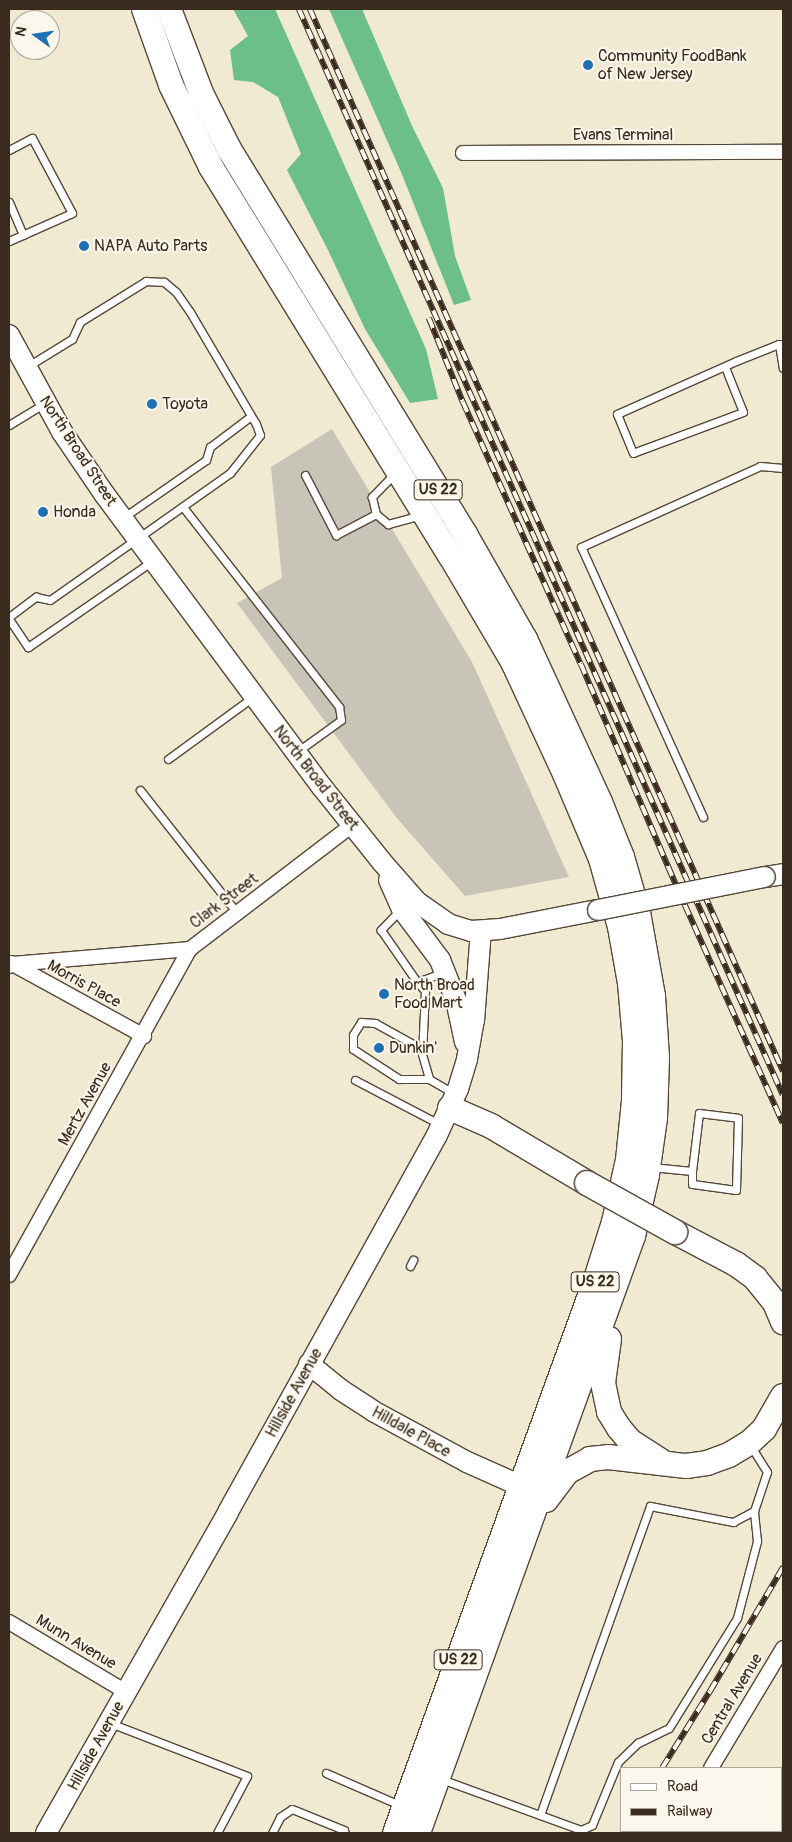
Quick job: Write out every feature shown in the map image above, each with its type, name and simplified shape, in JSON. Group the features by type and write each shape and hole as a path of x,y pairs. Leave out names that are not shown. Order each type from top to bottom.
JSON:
{"highway":[{"name":"US 22","path":"144,9 171,85 196,140 425,514 513,662 590,833 620,927 634,1012 634,1101 630,1141 620,1200 606,1251 395,1833"},
{"name":"US 22","path":"169,9 201,94 228,149 496,586 529,647 600,802 630,886 644,941 653,996 656,1088 648,1167 640,1211 625,1261 418,1833"},
{"path":"449,1109 491,1126 587,1183 736,1264 755,1278 775,1302 783,1322"},
{"path":"625,1261 605,1359 604,1394 614,1421 624,1435 638,1447 667,1464"},
{"path":"532,1517 567,1472 581,1462 608,1458 686,1466 707,1463 729,1455 748,1443 764,1429 783,1396"}],"main road":[{"name":"North Broad Street","path":"9,335 26,368 75,451 138,540 154,559 253,696 352,825 408,893 432,915 455,928 481,931 774,876"},
{"path":"382,862 402,909 434,950 445,972 459,1013 467,1059"},
{"name":"Hillside Avenue","path":"46,1833 309,1364 449,1109 467,1059 474,1021 481,931"},
{"name":"Hilldale Place","path":"309,1364 341,1390 373,1411 467,1462 521,1486"}],"street":[{"name":"Evans Terminal","path":"463,153 783,152"},
{"name":"Clark Street","path":"10,964 190,949 352,825"},
{"name":"Mertz Avenue","path":"9,1275 144,1036 190,949"},
{"name":"Morris Place","path":"10,964 144,1036"},
{"name":"Munn Avenue","path":"9,1622 126,1692"},
{"name":"Central Avenue","path":"712,1767 783,1648"}],"lane":[{"path":"9,150 32,138 72,213 9,241"},
{"path":"9,202 23,235"},
{"path":"26,368 72,339 80,322 146,281 164,282 176,292 190,312 252,416 260,436 243,460 230,473 138,540 50,600 36,596 9,618 28,648 154,559"},
{"path":"725,367 744,412 633,454 617,414 725,367 781,344 783,368"},
{"path":"9,426 46,403"},
{"path":"122,518 206,460 210,447 252,416"},
{"path":"703,817 581,547 760,466 783,468"},
{"path":"398,470 372,497 376,514 388,524 425,514"},
{"path":"305,475 336,536 376,514"},
{"path":"183,507 339,707 341,720 296,752"},
{"path":"168,759 253,696"},
{"path":"140,790 237,913"},
{"path":"402,909 381,930 425,991 422,1049 429,1079 449,1109"},
{"path":"417,982 445,972"},
{"path":"422,1049 375,1022 361,1022 353,1035 353,1049 399,1078 429,1079"},
{"path":"355,1080 449,1109"},
{"path":"699,1113 738,1118 736,1190 692,1184 692,1171 699,1113"},
{"path":"648,1167 692,1171"},
{"path":"438,1778 540,1815 580,1832 592,1825 618,1762 638,1743 669,1728 736,1618 757,1542 754,1511 767,1472 748,1443"},
{"path":"540,1815 650,1506 733,1522 754,1511"},
{"path":"109,1723 247,1776 217,1833"},
{"path":"326,1773 405,1807"},
{"path":"272,1833 280,1817 292,1809 344,1830 345,1833"}],"shaded area":[{"path":"332,429 472,662 569,877 465,896 396,817 237,603 282,578 271,467"}],"green space":[{"path":"233,9 275,9 426,349 438,399 410,403 365,329 328,250 287,170 301,154 278,97 253,82 234,80 230,50 248,36"},
{"path":"329,9 362,9 413,128 443,188 455,256 471,300 454,305 401,172"}],"railway":[{"path":"299,9 783,1095"},
{"path":"310,9 783,1071"},
{"path":"429,318 463,402 581,664 676,885 783,1123"},
{"path":"663,1767 783,1567"}],"place":[{"name":"Community FoodBank of New Jersey","path":"588,65"},
{"name":"NAPA Auto Parts","path":"84,246"},
{"name":"Toyota","path":"152,404"},
{"name":"Honda","path":"43,512"},
{"name":"North Broad Food Mart","path":"384,994"},
{"name":"Dunkin'","path":"379,1048"}]}
